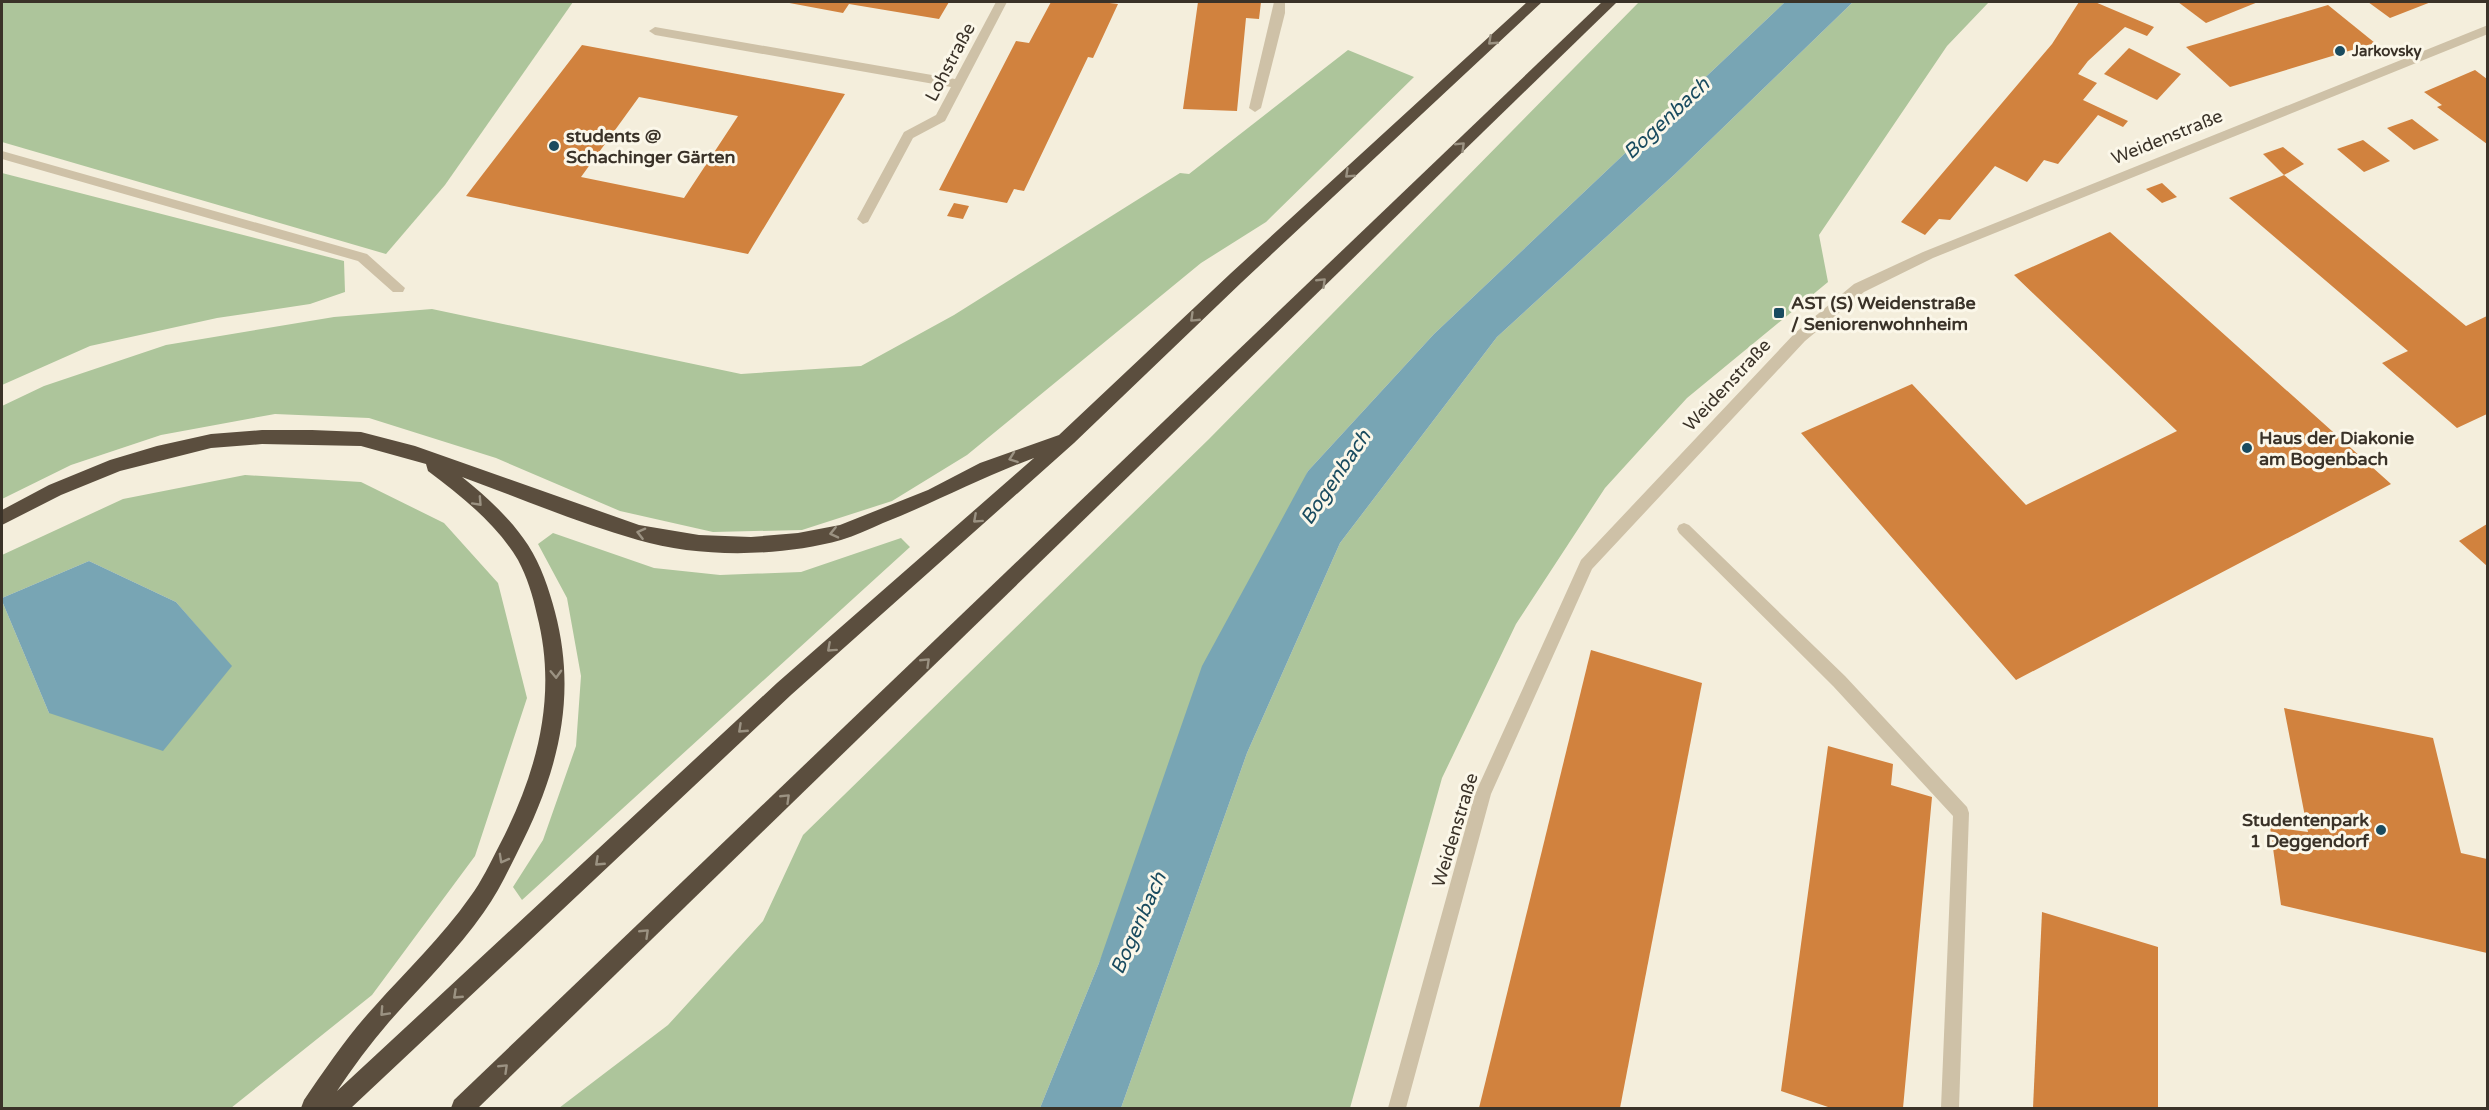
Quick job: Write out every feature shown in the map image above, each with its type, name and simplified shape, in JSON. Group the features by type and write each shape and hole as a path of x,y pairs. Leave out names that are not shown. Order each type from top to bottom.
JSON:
{"highway":[{"path":"335,1108 784,689 1068,438 1236,278 1535,2"},
{"path":"462,1108 1610,2"},
{"path":"2,518 55,490 116,465 211,441 262,437 361,439 415,453 639,533 699,543 750,545 798,541 841,532 934,495 986,468 1068,438"},
{"path":"312,1108 357,1044 382,1014 438,957 476,907 510,847 536,791 552,736 558,676 551,625 539,589 522,551 467,490 415,453"}],"street":[{"name":"Lohstraße","path":"863,219 908,135 941,118 1001,2"},
{"path":"1255,108 1280,2"},
{"path":"655,31 958,84"},
{"name":"Weidenstraße","path":"1397,1108 1483,794 1586,565 1785,351 1859,288 1928,255 2484,34"},
{"path":"2,155 362,257 398,288"},
{"path":"1684,529 1839,681 1961,813 1950,1108"}],"green space":[{"path":"2,2 573,2 445,185 386,254 2,142"},
{"path":"1639,2 1785,2 1434,334 1308,471 1099,963 1040,1108 559,1108 668,1025 763,921 803,835 1209,439"},
{"path":"1853,2 1989,2 1947,46 1819,235 1828,282 1687,398 1605,488 1516,624 1442,778 1350,1108 1121,1108 1247,753 1340,543 1497,337 1674,175"},
{"path":"1348,50 1414,77 1266,222 1201,263 967,455 892,501 802,530 713,532 620,511 496,458 369,418 275,414 161,435 71,465 2,499 2,406 44,386 166,345 334,317 432,309 741,374 861,366 954,315 1180,173 1189,174"},
{"path":"2,173 344,261 345,292 310,304 217,318 90,346 2,385"},
{"path":"245,475 361,482 444,523 498,583 527,698 475,856 372,995 231,1108 2,1108 2,601 49,713 231,666 176,602 89,561 2,598 2,555 123,499"},
{"path":"553,533 654,568 720,575 801,572 901,538 910,547 522,900 513,887 543,840 576,746 581,676 567,598 538,544"}],"water":[{"name":"Bogenbach","path":"1785,2 1853,2 1674,175 1497,337 1340,543 1247,753 1121,1108 1040,1108 1099,963 1202,666 1308,471 1434,334"},
{"path":"89,561 176,602 232,666 163,751 49,713 2,601 2,598"}],"building":[{"path":"784,2 949,2 939,19 849,4 843,13"},
{"path":"1051,2 1118,4 1093,58 1088,57 1024,191 1014,189 1007,203 939,190 1016,41 1029,43"},
{"path":"1198,2 1261,2 1259,19 1246,18 1237,111 1183,109"},
{"path":"2079,2 2095,2 2154,27 2147,36 2125,27 2088,61 2078,74 2097,83 2083,100 2128,121 2123,127 2098,115 2058,164 2044,160 2027,182 1995,166 1950,220 1939,219 1925,235 1901,222 2052,44"},
{"path":"2178,2 2258,2 2206,23"},
{"path":"2368,2 2431,2 2390,18"},
{"path":"2328,5 2375,43 2230,87 2186,47"},
{"name":"students @ Schachinger Gärten","path":"582,45 845,94 748,254 466,196","holes":["639,97 738,116 684,198 581,177"]},
{"path":"2129,48 2181,74 2157,100 2104,74"},
{"path":"2475,70 2487,79 2487,144 2437,107 2442,105 2424,92"},
{"path":"2412,119 2439,140 2414,150 2387,128"},
{"path":"2363,140 2390,161 2364,172 2337,149"},
{"path":"2283,147 2304,164 2284,175 2263,154"},
{"path":"2284,175 2466,326 2487,316 2487,414 2457,428 2382,363 2408,351 2229,198"},
{"path":"2162,183 2177,197 2162,203 2146,189"},
{"path":"954,203 969,206 963,219 947,216"},
{"name":"Haus der Diakonie am Bogenbach","path":"2110,232 2391,484 2016,680 1801,433 1912,384 2026,505 2177,431 2014,275"},
{"path":"2487,524 2487,566 2459,541"},
{"path":"1591,650 1702,683 1620,1108 1479,1108"},
{"name":"Studentenpark 1 Deggendorf","path":"2284,708 2433,738 2461,853 2487,859 2487,953 2281,905 2270,827 2308,832"},
{"path":"1828,746 1893,764 1891,785 1932,797 1903,1108 1831,1108 1781,1091"},
{"path":"2042,912 2158,947 2158,1108 2033,1108"}],"place":[{"name":"Jarkovsky","path":"2340,51"},
{"name":"students @ Schachinger Gärten","path":"554,146"},
{"name":"AST (S) Weidenstraße / Seniorenwohnheim","path":"1779,313"},
{"name":"Haus der Diakonie am Bogenbach","path":"2247,448"},
{"name":"Studentenpark 1 Deggendorf","path":"2381,830"}]}
